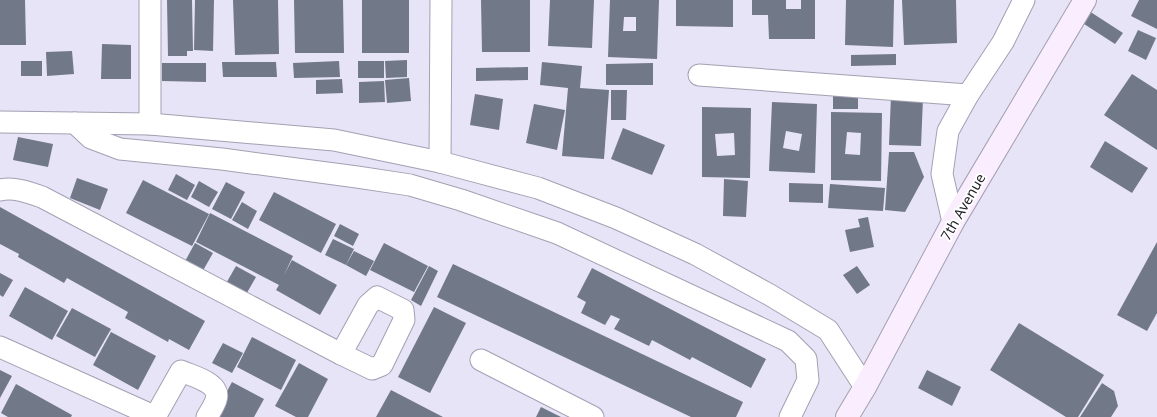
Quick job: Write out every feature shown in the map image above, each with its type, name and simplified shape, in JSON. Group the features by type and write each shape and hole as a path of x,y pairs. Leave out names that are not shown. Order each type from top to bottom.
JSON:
{"main road":[{"name":"7th Avenue","path":"847,417 953,222 1084,0"}],"street":[{"path":"150,0 150,124"},
{"path":"440,162 441,0"},
{"path":"953,222 942,174 948,131 968,95 1003,42 1024,0"},
{"path":"699,75 968,95"},
{"path":"0,122 150,124 334,140 440,162 538,188 616,218 695,254 770,295 828,330 865,386"},
{"path":"75,123 91,138 120,149 222,159 410,185 461,200 557,233 788,341 806,359 808,380 790,417"},
{"path":"0,190 6,189 24,191 42,197 341,354"},
{"path":"0,347 147,413 152,417"},
{"path":"481,360 593,417"},
{"path":"155,417 181,370 212,384 218,394 208,417"}],"building":[{"path":"0,0 25,0 26,45 0,45"},
{"path":"167,0 192,0 193,51 187,51 187,56 168,56"},
{"path":"195,0 214,0 213,51 194,50"},
{"path":"233,0 278,0 279,54 235,55"},
{"path":"294,0 343,0 344,53 295,53"},
{"path":"362,0 409,0 409,53 362,53"},
{"path":"481,0 530,0 530,52 482,52"},
{"path":"550,0 594,0 592,48 548,46"},
{"path":"610,0 659,0 657,59 608,57","holes":["624,17 636,17 636,31 623,31"]},
{"path":"676,0 733,0 733,27 676,26"},
{"path":"752,0 786,0 786,9 801,9 801,0 815,0 815,39 769,39 768,15 752,15"},
{"path":"846,0 894,0 893,47 845,45"},
{"path":"902,0 956,0 957,43 904,45"},
{"path":"1139,0 1157,0 1157,29 1131,16"},
{"path":"1089,11 1123,33 1115,44 1081,22"},
{"path":"1138,30 1156,38 1146,60 1128,51"},
{"path":"102,44 131,45 131,79 101,79"},
{"path":"72,51 74,74 47,76 46,52"},
{"path":"896,54 896,65 851,66 851,55"},
{"path":"407,60 407,77 386,78 385,61"},
{"path":"21,61 42,61 42,76 21,76"},
{"path":"339,61 340,77 294,78 293,63"},
{"path":"358,61 384,61 384,78 358,78"},
{"path":"222,62 276,62 277,77 223,77"},
{"path":"542,62 582,66 580,88 609,90 604,159 562,156 568,88 540,85"},
{"path":"162,63 206,63 206,82 162,81"},
{"path":"653,63 653,85 606,85 606,64"},
{"path":"528,67 528,80 476,81 476,68"},
{"path":"1132,74 1157,90 1157,150 1104,115"},
{"path":"409,78 411,101 387,103 385,80"},
{"path":"342,79 343,93 316,94 316,80"},
{"path":"384,81 385,102 359,103 359,82"},
{"path":"611,90 627,90 626,120 611,120"},
{"path":"475,94 503,99 499,130 470,125"},
{"path":"833,96 858,97 858,109 833,109"},
{"path":"891,96 923,98 921,146 889,145"},
{"path":"772,102 817,104 815,173 769,171","holes":["786,131 802,134 799,151 783,148"]},
{"path":"534,104 565,110 557,150 526,143"},
{"path":"702,107 751,108 750,178 702,177","holes":["734,133 735,155 717,156 715,134"]},
{"path":"831,112 882,113 881,181 831,180","holes":["847,132 861,133 860,155 845,154"]},
{"path":"623,128 665,145 652,175 611,159"},
{"path":"18,137 53,144 48,167 13,160"},
{"path":"1105,141 1148,168 1132,193 1090,167"},
{"path":"889,152 914,152 924,177 905,212 885,210"},
{"path":"176,174 195,185 187,200 168,190"},
{"path":"77,178 108,189 100,210 70,198"},
{"path":"724,179 748,181 746,217 723,216"},
{"path":"143,180 209,214 192,246 126,213"},
{"path":"199,181 218,192 209,207 191,197"},
{"path":"226,182 245,192 231,219 212,209"},
{"path":"789,183 823,184 823,203 789,202"},
{"path":"830,184 885,188 883,211 828,208"},
{"path":"274,192 336,224 321,253 259,220"},
{"path":"242,202 257,211 248,229 232,220"},
{"path":"0,207 205,321 189,350 169,339 168,342 125,318 128,312 67,278 64,283 18,257 19,254 0,244"},
{"path":"210,213 293,256 284,275 292,260 337,285 320,315 276,290 279,285 196,242"},
{"path":"868,217 874,247 850,252 845,230 860,227 858,219"},
{"path":"340,224 359,234 353,246 334,236"},
{"path":"333,239 354,249 346,265 325,255"},
{"path":"1157,242 1157,313 1147,331 1117,315"},
{"path":"195,243 213,253 201,274 183,265"},
{"path":"384,243 428,266 414,292 370,270"},
{"path":"354,251 374,261 366,276 346,265"},
{"path":"453,264 743,402 736,417 691,417 437,297"},
{"path":"236,266 256,277 244,298 224,287"},
{"path":"429,266 438,271 421,306 411,300"},
{"path":"857,266 870,285 857,294 843,275"},
{"path":"592,268 766,359 751,388 692,357 690,360 652,340 649,346 614,329 620,319 611,315 605,325 581,313 586,302 577,297"},
{"path":"0,273 13,280 3,297 0,295"},
{"path":"25,287 68,311 52,340 9,316"},
{"path":"434,307 466,323 430,393 398,377"},
{"path":"72,308 111,329 95,357 56,336"},
{"path":"1019,323 1104,375 1078,417 1066,417 990,370"},
{"path":"111,332 156,356 138,390 93,365"},
{"path":"252,337 296,360 281,390 237,367"},
{"path":"223,343 243,353 232,373 212,363"},
{"path":"299,363 328,379 308,417 296,417 275,406"},
{"path":"0,370 12,376 0,398"},
{"path":"927,370 961,387 952,406 918,388"},
{"path":"232,382 264,399 254,417 213,417"},
{"path":"1102,383 1114,391 1118,406 1111,417 1080,417"},
{"path":"16,384 72,415 71,417 8,417 1,413"},
{"path":"391,390 443,417 376,417"},
{"path":"541,407 561,417 536,417"}]}
